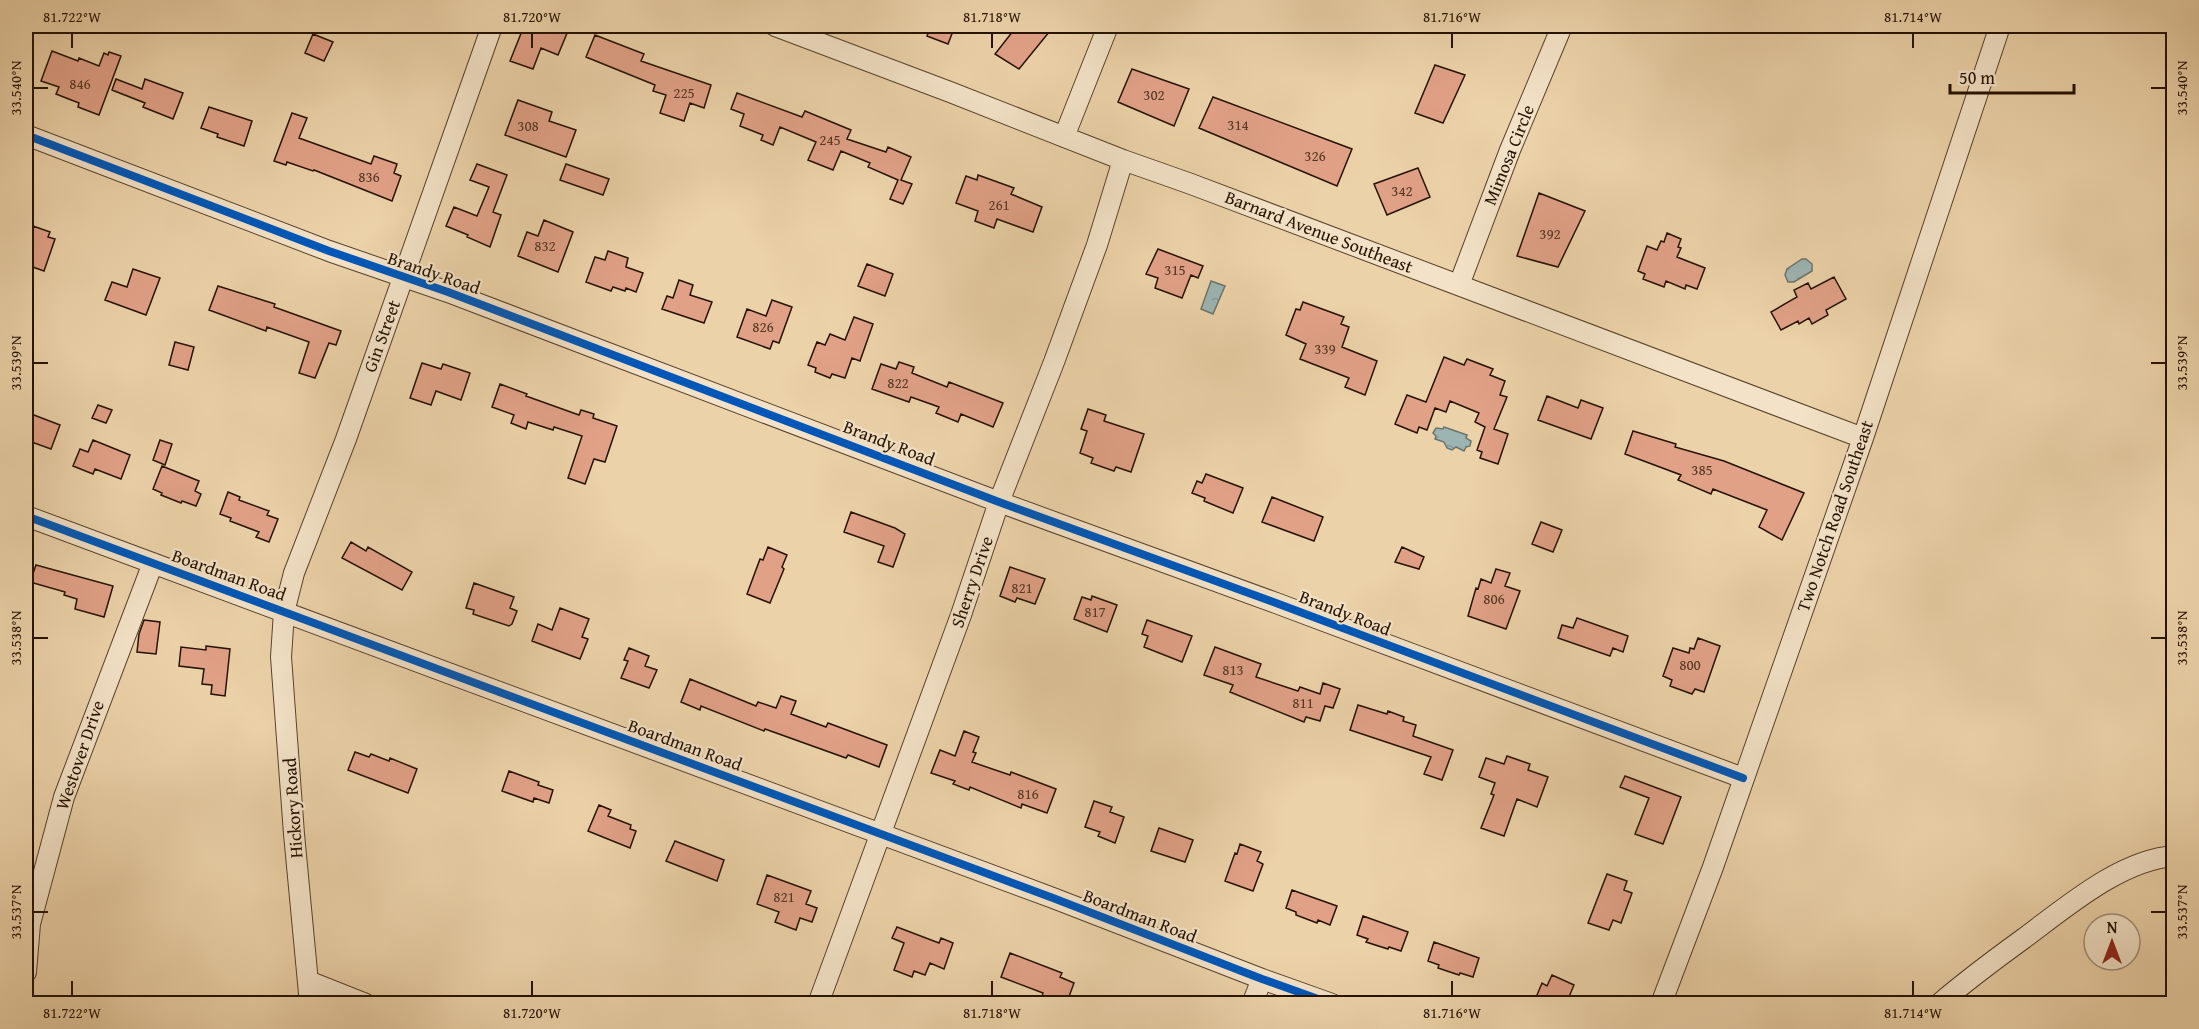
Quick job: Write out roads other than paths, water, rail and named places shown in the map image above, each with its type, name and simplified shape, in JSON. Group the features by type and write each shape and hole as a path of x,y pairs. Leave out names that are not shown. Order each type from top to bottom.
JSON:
{"street":[{"name":"Gin Street","path":"284,612 294,573 342,450 492,26"},
{"name":"Barnard Avenue Southeast","path":"775,26 1123,160 1863,438"},
{"path":"1064,137 1108,26"},
{"name":"Mimosa Circle","path":"1459,285 1510,150 1562,26"},
{"name":"Two Notch Road Southeast","path":"1661,1004 1713,867 1863,438 2000,26"},
{"name":"Brandy Road","path":"26,135 999,502 1743,778"},
{"name":"Sherry Drive","path":"818,1004 961,615 999,502 1093,256 1123,160"},
{"name":"Boardman Road","path":"26,516 1332,1004"},
{"name":"Westover Drive","path":"26,972 30,924 64,797 153,563"},
{"name":"Hickory Road","path":"284,612 282,657 294,834 310,1004"},
{"path":"1939,1004 2041,926 2109,878 2136,864 2174,856"},
{"path":"1252,1004 1262,979"},
{"path":"308,981 366,1004"}],"water":[{"path":"1802,259 1812,264 1812,271 1794,282 1788,282 1785,275 1787,269"},
{"path":"1211,281 1225,286 1213,314 1201,309"},
{"path":"1444,427 1467,435 1466,438 1471,441 1470,446 1464,451 1456,447 1452,450 1447,448 1444,442 1435,439 1436,436 1433,433 1436,428 1443,429"}]}
